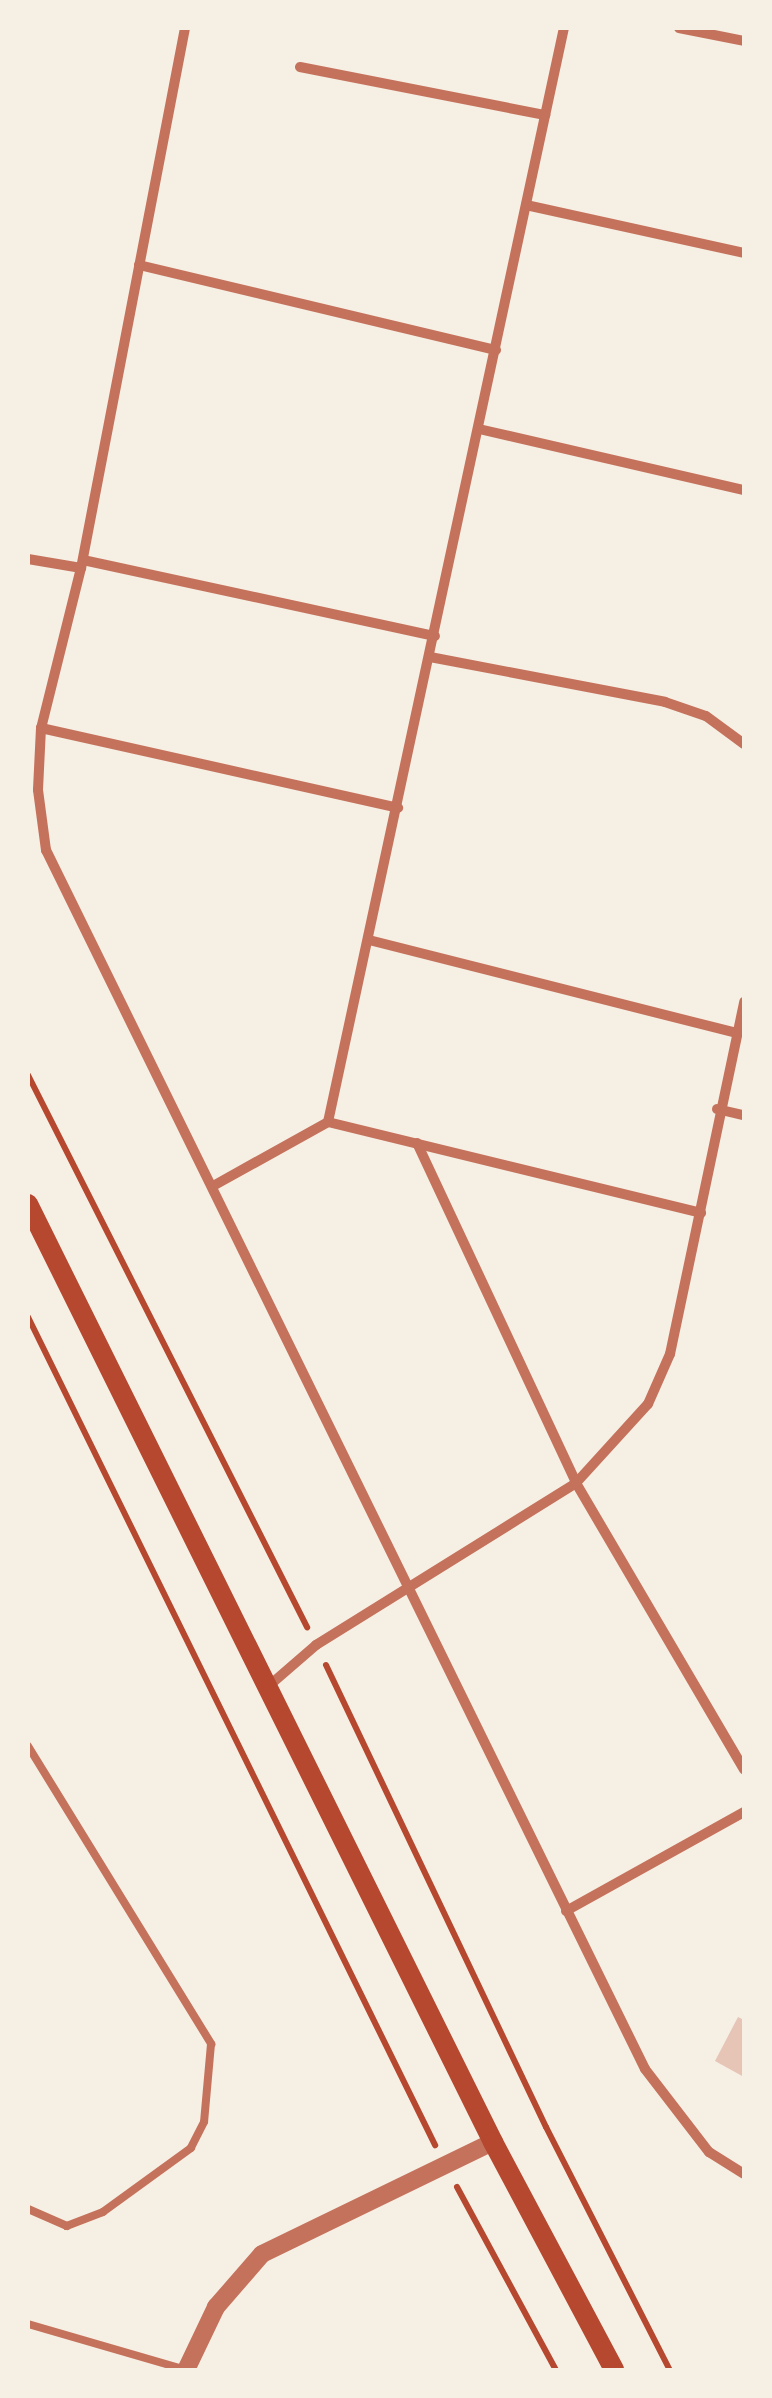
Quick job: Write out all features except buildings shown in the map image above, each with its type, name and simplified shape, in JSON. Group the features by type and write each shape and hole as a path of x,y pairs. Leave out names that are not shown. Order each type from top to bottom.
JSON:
{"main road":[{"path":"28,1204 270,1684 493,2142 614,2370"}],"street":[{"path":"184,28 82,564 41,728 38,790 46,850 645,2069 709,2152 744,2174"},
{"path":"328,1122 436,636 564,28"},
{"path":"679,28 744,40"},
{"path":"300,68 545,116"},
{"path":"526,205 744,253"},
{"path":"139,265 496,350"},
{"path":"479,429 744,490"},
{"path":"28,559 82,564 436,636"},
{"path":"430,657 665,702 706,716 744,744"},
{"path":"41,728 398,808"},
{"path":"369,940 736,1033"},
{"path":"270,1684 316,1645 576,1483 648,1404 670,1354 701,1213 718,1108 744,1002"},
{"path":"718,1108 744,1115"},
{"path":"213,1186 328,1122 701,1213"},
{"path":"417,1143 576,1483 744,1768"},
{"path":"566,1911 744,1812"},
{"path":"186,2370 216,2308 262,2254 493,2142"}],"lane":[{"path":"28,1746 211,2044 204,2122 191,2148 103,2212 67,2226 28,2209"},
{"path":"28,2324 186,2370"}],"path":[{"path":"28,1075 316,1645 546,2128 670,2370"},
{"path":"28,1317 444,2163 556,2370"}]}
